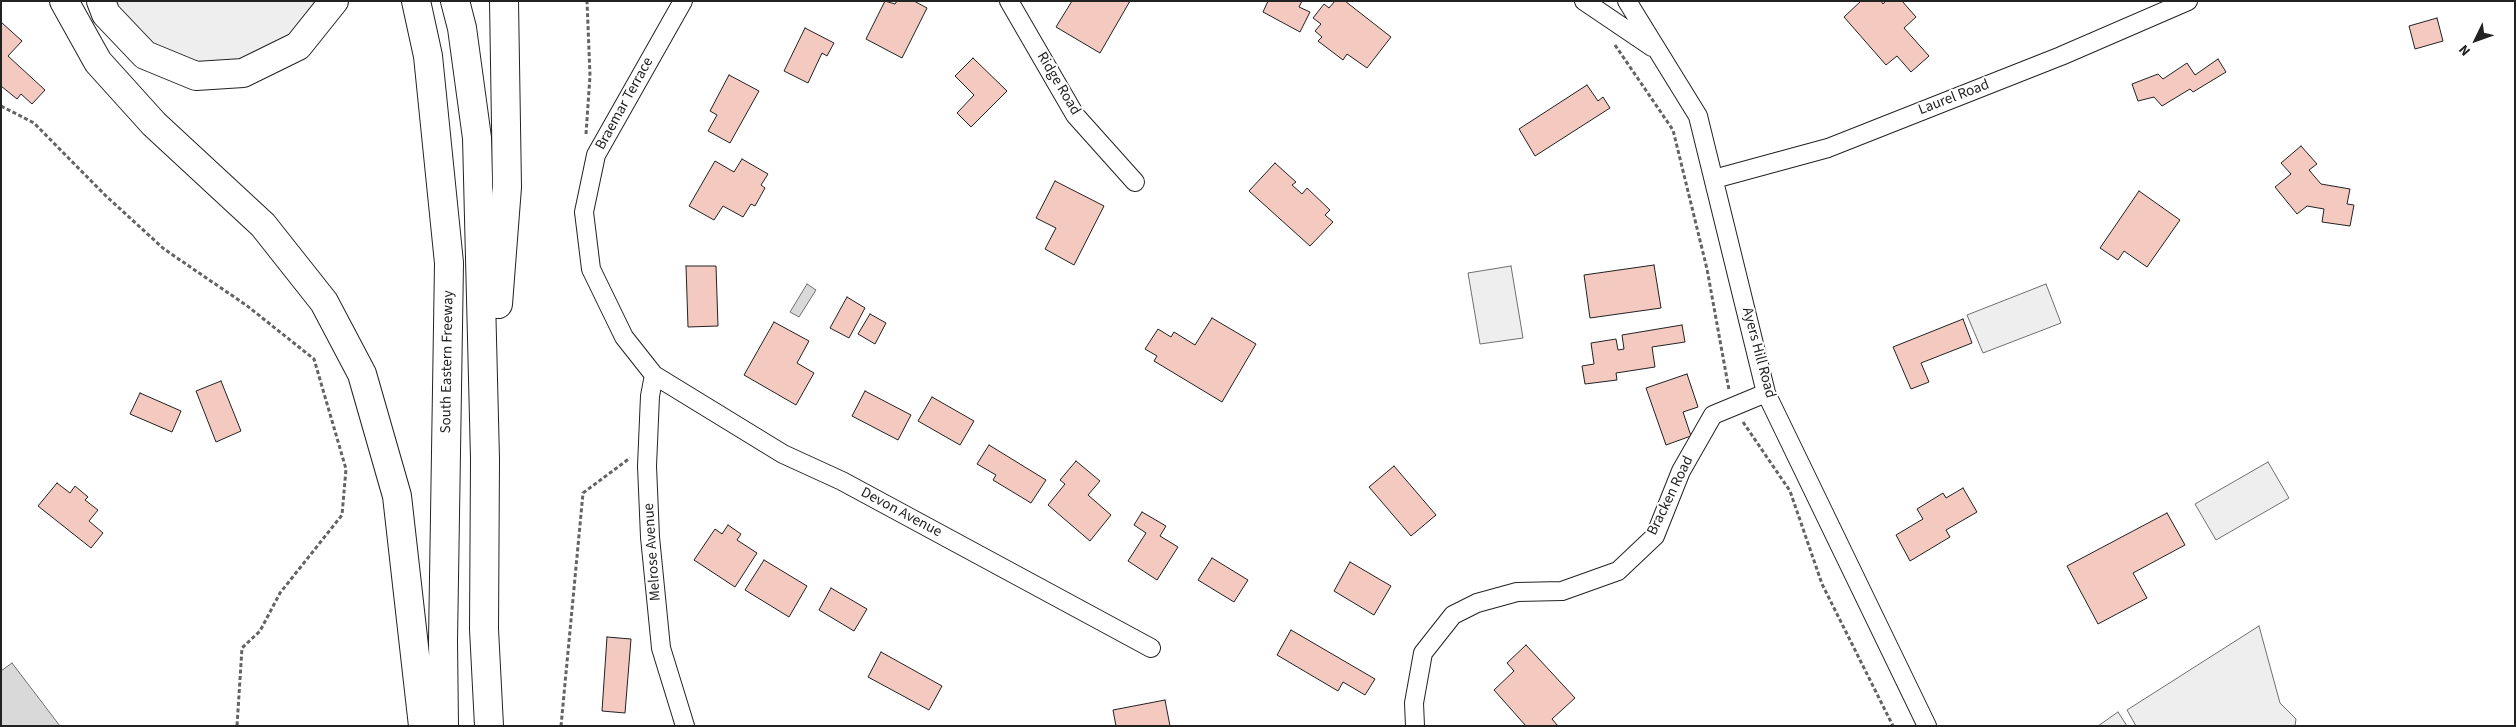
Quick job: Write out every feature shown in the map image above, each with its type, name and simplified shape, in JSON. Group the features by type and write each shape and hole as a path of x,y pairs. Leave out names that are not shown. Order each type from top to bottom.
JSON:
{"highway":[{"path":"64,1 104,69 154,124 263,224 324,302 362,374 398,496 424,726"},
{"path":"101,1 106,14 145,54 196,76 243,73 298,46 334,1"},
{"name":"South Eastern Freeway","path":"416,1 428,56 449,263 442,640 444,726"},
{"path":"455,1 462,28 477,138 485,460 484,630 489,726"},
{"path":"485,460 508,186 504,1"}],"street":[{"name":"Braemar Terrace","path":"654,375 624,337 591,269 584,212 596,156 683,1"},
{"name":"Ridge Road","path":"1009,1 1075,115 1136,182"},
{"path":"1584,1 1657,50"},
{"name":"Ayers Hill Road","path":"1627,1 1698,116 1766,392 1927,726"},
{"name":"Laurel Road","path":"1714,179 1828,148 2061,56 2188,1"},
{"name":"Devon Avenue","path":"654,375 783,454 842,481 1151,648"},
{"name":"Melrose Avenue","path":"654,375 650,396 647,466 650,537 661,648 685,726"},
{"name":"Bracken Road","path":"1415,726 1414,703 1423,653 1453,615 1477,603 1517,592 1562,591 1618,571 1655,536 1681,471 1712,415 1766,392"}],"path":[{"path":"586,143 590,76 587,1"},
{"path":"1,106 34,123 106,196 164,249 246,305 314,359 346,469 342,515 280,593 260,631 242,648 237,726"},
{"path":"561,726 583,494 631,457"}],"shaded area":[{"path":"101,1 334,1 243,73 145,55"},
{"path":"1511,266 1523,338 1480,344 1468,273"},
{"path":"807,284 816,290 799,317 790,312"},
{"path":"2046,284 2061,323 1983,353 1967,315"},
{"path":"2268,462 2289,498 2216,540 2195,504"},
{"path":"2259,626 2280,703 2296,719 2295,726 2136,726 2127,710"},
{"path":"12,663 60,726 1,726 1,671"},
{"path":"2118,712 2127,726 2098,726"}],"building":[{"path":"885,1 895,4 897,1 914,1 927,8 902,58 866,39"},
{"path":"1072,1 1130,1 1100,53 1056,27"},
{"path":"1268,1 1302,1 1299,7 1310,12 1300,32 1263,12"},
{"path":"1335,1 1345,1 1391,37 1367,68 1347,54 1343,60 1318,41 1322,37 1315,31 1321,24 1313,18 1324,4 1329,8"},
{"path":"1861,1 1881,1 1883,4 1886,1 1902,1 1916,17 1904,28 1929,56 1911,72 1897,56 1886,65 1844,17"},
{"path":"2437,18 2443,41 2415,49 2409,26"},
{"path":"1,22 22,41 8,56 45,90 32,104 21,94 17,99 1,86"},
{"path":"805,28 834,43 827,56 822,53 808,83 784,71"},
{"path":"973,58 1007,91 971,127 957,113 974,95 955,76"},
{"path":"2218,59 2226,72 2193,92 2190,89 2162,106 2154,97 2138,101 2132,84 2158,74 2163,79 2187,63 2195,75"},
{"path":"729,75 759,91 730,143 708,131 717,115 710,111"},
{"path":"1587,85 1598,101 1603,97 1610,108 1535,156 1519,129"},
{"path":"2301,146 2317,164 2309,170 2321,184 2350,189 2347,204 2354,205 2350,226 2322,222 2324,209 2307,206 2297,214 2275,187 2291,174 2281,163"},
{"path":"742,159 768,174 761,185 765,188 755,206 751,204 743,217 723,206 714,220 689,206 715,161 734,172"},
{"path":"1275,163 1296,182 1292,185 1302,194 1307,188 1330,210 1325,215 1333,222 1310,246 1249,191"},
{"path":"1055,181 1104,206 1074,265 1045,249 1056,228 1036,218"},
{"path":"2139,191 2180,220 2147,267 2124,251 2118,260 2100,248"},
{"path":"1654,265 1661,308 1590,318 1584,275"},
{"path":"686,266 716,266 718,326 688,327"},
{"path":"847,297 865,308 849,338 830,328"},
{"path":"870,314 886,323 875,344 858,334"},
{"path":"1212,318 1256,344 1222,402 1154,361 1157,356 1145,349 1158,329 1171,337 1174,332 1195,345"},
{"path":"1963,319 1972,343 1921,363 1929,382 1911,389 1893,347"},
{"path":"774,322 809,341 797,363 814,373 796,405 744,375"},
{"path":"1682,325 1685,342 1652,347 1655,367 1616,373 1617,380 1585,384 1582,366 1594,364 1591,343 1616,339 1618,350 1624,349 1622,335"},
{"path":"1687,374 1698,407 1683,412 1691,436 1666,445 1646,388"},
{"path":"221,381 241,431 216,442 196,391"},
{"path":"865,391 911,415 898,440 852,416"},
{"path":"140,393 181,411 172,432 130,414"},
{"path":"932,397 974,421 960,445 918,421"},
{"path":"989,445 1046,480 1031,503 993,480 996,475 977,464"},
{"path":"1076,461 1100,481 1088,495 1111,515 1090,541 1048,505 1065,484 1060,480"},
{"path":"1394,466 1436,515 1411,536 1369,487"},
{"path":"57,483 70,493 75,486 88,497 85,500 98,510 89,521 103,533 91,548 38,506"},
{"path":"1963,488 1977,512 1946,530 1950,537 1910,561 1896,535 1923,519 1917,509 1943,493 1946,498"},
{"path":"1142,512 1166,526 1160,536 1178,547 1157,580 1128,561 1146,533 1134,525"},
{"path":"2167,513 2185,545 2133,573 2147,598 2098,624 2067,566"},
{"path":"728,525 741,534 737,540 757,553 735,587 694,560 715,529 722,534"},
{"path":"1212,558 1248,580 1234,602 1198,580"},
{"path":"764,560 807,586 789,617 745,590"},
{"path":"1350,562 1391,586 1374,615 1334,591"},
{"path":"831,588 867,609 854,631 819,610"},
{"path":"1291,630 1375,679 1365,695 1343,682 1338,691 1277,655"},
{"path":"607,637 631,639 625,713 602,711"},
{"path":"1526,645 1575,698 1552,719 1558,726 1526,726 1494,690 1514,671 1507,663"},
{"path":"881,652 942,686 929,710 868,677"},
{"path":"1165,700 1170,726 1116,726 1113,710"}]}
